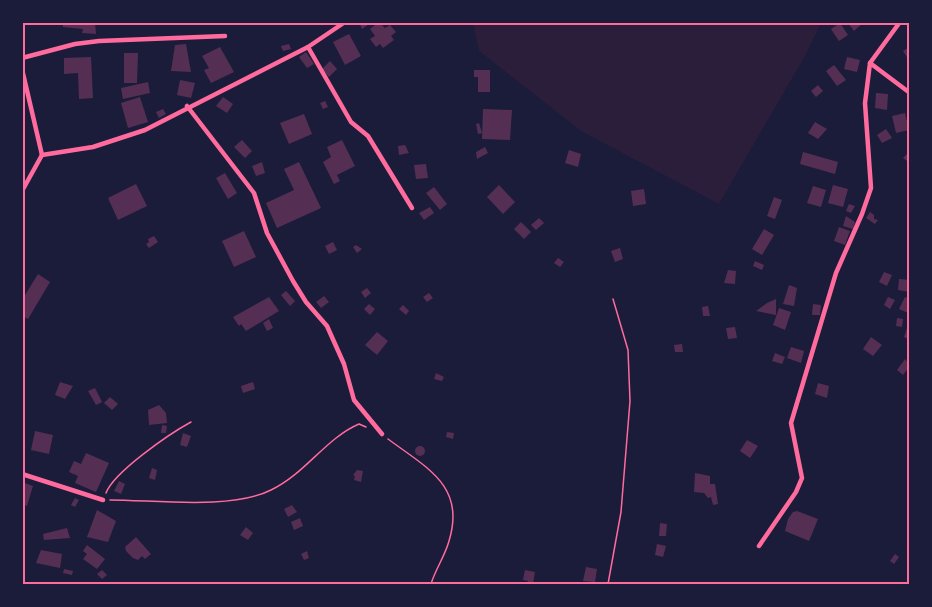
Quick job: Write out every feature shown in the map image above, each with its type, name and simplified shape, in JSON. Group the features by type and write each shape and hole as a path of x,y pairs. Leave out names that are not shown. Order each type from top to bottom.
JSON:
{"street":[{"path":"42,155 118,141 144,130 308,47 345,22"},
{"path":"759,546 796,492 802,478 790,423 836,273 871,188 865,103 870,63 900,22"},
{"path":"22,58 75,44 99,41 225,36"},
{"path":"308,47 351,122 368,136 412,208"},
{"path":"870,63 909,93"},
{"path":"22,69 42,155 22,191"},
{"path":"188,106 254,193 267,233 293,281 306,302 327,326 344,364 354,400 382,434"},
{"path":"22,474 103,500"}],"path":[{"path":"608,585 621,512 630,401 628,350 613,299"},
{"path":"191,422 134,462 110,483 103,500 234,501 271,490 313,461 343,431 359,424 367,427"},
{"path":"382,434 431,471 449,493 455,511 449,542 431,585"}],"shaded area":[{"path":"473,22 821,23 805,56 719,204 581,131 479,51"}],"building":[{"path":"63,22 95,22 96,34 82,33 83,29 63,27"},
{"path":"359,22 372,22 362,29"},
{"path":"379,22 385,28 390,25 396,32 391,36 394,40 383,48 380,44 376,47 370,39 375,36 370,29"},
{"path":"847,22 864,22 854,31"},
{"path":"840,23 848,35 839,41 831,29"},
{"path":"349,34 361,56 345,65 333,42"},
{"path":"186,44 191,72 171,71 175,45"},
{"path":"289,44 291,49 283,51 281,46"},
{"path":"220,47 234,72 211,83 204,70 209,68 202,56"},
{"path":"910,47 910,62 903,51"},
{"path":"306,52 314,64 307,68 299,57"},
{"path":"124,53 138,53 137,83 124,83"},
{"path":"91,57 93,98 79,99 78,73 64,74 64,58"},
{"path":"847,57 860,60 857,72 844,69"},
{"path":"330,61 337,69 329,77 322,69"},
{"path":"834,65 846,80 837,86 826,71"},
{"path":"474,70 490,70 490,92 478,92 478,77 474,77"},
{"path":"180,80 195,83 191,98 177,95"},
{"path":"148,82 150,93 123,99 121,88"},
{"path":"818,85 823,91 816,97 811,91"},
{"path":"876,93 888,94 887,110 875,108"},
{"path":"140,97 148,122 128,128 121,103"},
{"path":"223,97 233,104 227,113 216,106"},
{"path":"325,101 328,107 323,109 320,103"},
{"path":"163,109 166,114 159,118 156,112"},
{"path":"483,109 512,110 510,140 482,139"},
{"path":"905,113 909,130 896,133 892,116"},
{"path":"304,114 312,134 289,144 280,123"},
{"path":"815,122 827,129 818,139 808,133"},
{"path":"479,123 482,133 478,134 476,124"},
{"path":"886,129 892,138 882,143 877,135"},
{"path":"242,140 252,151 245,158 234,147"},
{"path":"342,140 355,166 337,175 340,181 334,184 323,162 331,157 327,147"},
{"path":"405,145 409,153 399,155 398,146"},
{"path":"485,147 488,153 477,159 476,152"},
{"path":"569,150 581,154 578,167 565,163"},
{"path":"910,151 910,163 903,158"},
{"path":"803,152 838,162 835,174 800,164"},
{"path":"262,162 265,173 256,176 252,166"},
{"path":"299,162 321,208 277,228 266,203 294,190 284,169"},
{"path":"426,164 428,178 416,179 414,165"},
{"path":"225,173 237,193 228,199 216,178"},
{"path":"136,184 147,206 118,220 108,198"},
{"path":"499,185 515,202 503,214 487,197"},
{"path":"833,185 848,189 843,207 828,203"},
{"path":"813,186 826,190 821,207 807,203"},
{"path":"434,187 447,204 440,210 426,193"},
{"path":"644,189 646,204 633,206 631,191"},
{"path":"774,197 782,200 775,219 767,216"},
{"path":"849,204 855,206 851,213 846,211"},
{"path":"430,207 434,213 424,220 419,213"},
{"path":"870,212 874,215 874,219 878,220 875,224 866,218"},
{"path":"846,216 855,222 853,229 843,226"},
{"path":"539,218 544,223 536,230 531,225"},
{"path":"521,222 531,232 524,239 514,229"},
{"path":"839,227 850,231 845,245 834,241"},
{"path":"764,229 774,235 762,255 752,249"},
{"path":"244,231 256,257 234,267 222,241"},
{"path":"154,236 158,242 149,248 146,244 149,242 148,239"},
{"path":"333,242 337,250 329,254 325,246"},
{"path":"356,245 362,249 357,253 353,247"},
{"path":"620,248 623,259 615,262 611,251"},
{"path":"558,258 564,262 560,267 554,263"},
{"path":"755,261 764,265 762,270 753,266"},
{"path":"728,270 736,271 735,284 724,283"},
{"path":"884,272 892,275 887,286 879,282"},
{"path":"38,274 50,282 28,319 22,316 22,300"},
{"path":"899,279 910,280 910,292 898,290"},
{"path":"789,285 797,288 794,306 783,304"},
{"path":"367,288 371,293 365,298 361,292"},
{"path":"286,291 295,301 290,306 281,295"},
{"path":"429,293 433,298 427,302 423,297"},
{"path":"324,296 329,302 321,308 316,302"},
{"path":"269,297 279,311 246,331 241,324 239,326 233,317"},
{"path":"888,297 895,300 890,309 884,305"},
{"path":"905,297 910,299 908,313 899,309"},
{"path":"776,299 776,315 756,311 767,303"},
{"path":"369,304 375,309 370,315 364,309"},
{"path":"813,304 821,305 820,315 812,315"},
{"path":"403,305 409,311 406,315 399,309"},
{"path":"708,306 710,316 703,316 702,307"},
{"path":"779,308 791,312 785,330 773,325"},
{"path":"897,318 903,319 902,327 896,326"},
{"path":"269,319 273,328 267,331 263,323"},
{"path":"735,327 737,338 728,339 726,328"},
{"path":"907,328 910,329 910,340 904,337"},
{"path":"377,332 388,341 377,355 365,345"},
{"path":"871,337 882,345 873,356 863,349"},
{"path":"682,344 683,352 675,352 674,345"},
{"path":"791,347 804,351 801,363 787,358"},
{"path":"775,353 785,357 782,364 772,361"},
{"path":"905,359 910,366 903,375 897,370"},
{"path":"436,373 444,377 442,381 434,379"},
{"path":"60,382 73,386 65,399 55,395"},
{"path":"253,382 255,389 243,393 241,386"},
{"path":"818,383 829,386 827,398 815,394"},
{"path":"95,388 102,402 96,405 88,391"},
{"path":"110,397 118,404 112,410 104,403"},
{"path":"159,405 166,413 167,423 149,425 148,410"},
{"path":"162,425 167,426 166,433 161,433"},
{"path":"35,431 53,435 49,454 31,450"},
{"path":"447,432 454,433 453,439 446,437"},
{"path":"183,433 191,436 187,447 180,445"},
{"path":"747,440 758,446 750,458 740,451"},
{"path":"420,446 425,451 420,456 415,451"},
{"path":"86,453 109,463 96,492 75,483 78,476 69,472 74,461 81,464"},
{"path":"152,468 157,470 155,480 149,478"},
{"path":"357,470 363,471 361,482 354,480 353,475"},
{"path":"695,473 710,476 710,484 715,484 718,504 713,505 711,497 708,498 704,493 694,492"},
{"path":"119,481 125,484 121,494 114,491"},
{"path":"22,482 33,486 27,506 22,504"},
{"path":"75,498 79,500 75,507 71,505"},
{"path":"292,505 297,512 288,517 284,509"},
{"path":"97,510 116,521 108,542 87,537"},
{"path":"797,511 818,519 809,541 785,531 788,519 793,512"},
{"path":"300,518 303,526 294,530 291,522"},
{"path":"660,523 667,524 666,536 659,536"},
{"path":"246,527 253,533 248,540 240,535"},
{"path":"67,528 70,538 44,540 43,534"},
{"path":"136,537 151,554 145,559 142,556 138,560 133,558 126,551 125,547"},
{"path":"657,544 666,546 663,557 655,555"},
{"path":"87,545 105,559 97,569 83,559 87,554 83,551"},
{"path":"41,550 62,554 60,568 36,563"},
{"path":"307,551 309,558 304,560 301,554"},
{"path":"895,554 899,557 894,564 890,561"},
{"path":"586,567 597,569 595,582 583,581"},
{"path":"64,569 73,571 72,575 63,573"},
{"path":"102,570 107,575 102,579 97,574"},
{"path":"525,570 535,572 533,584 527,584 528,581 523,580"}]}
